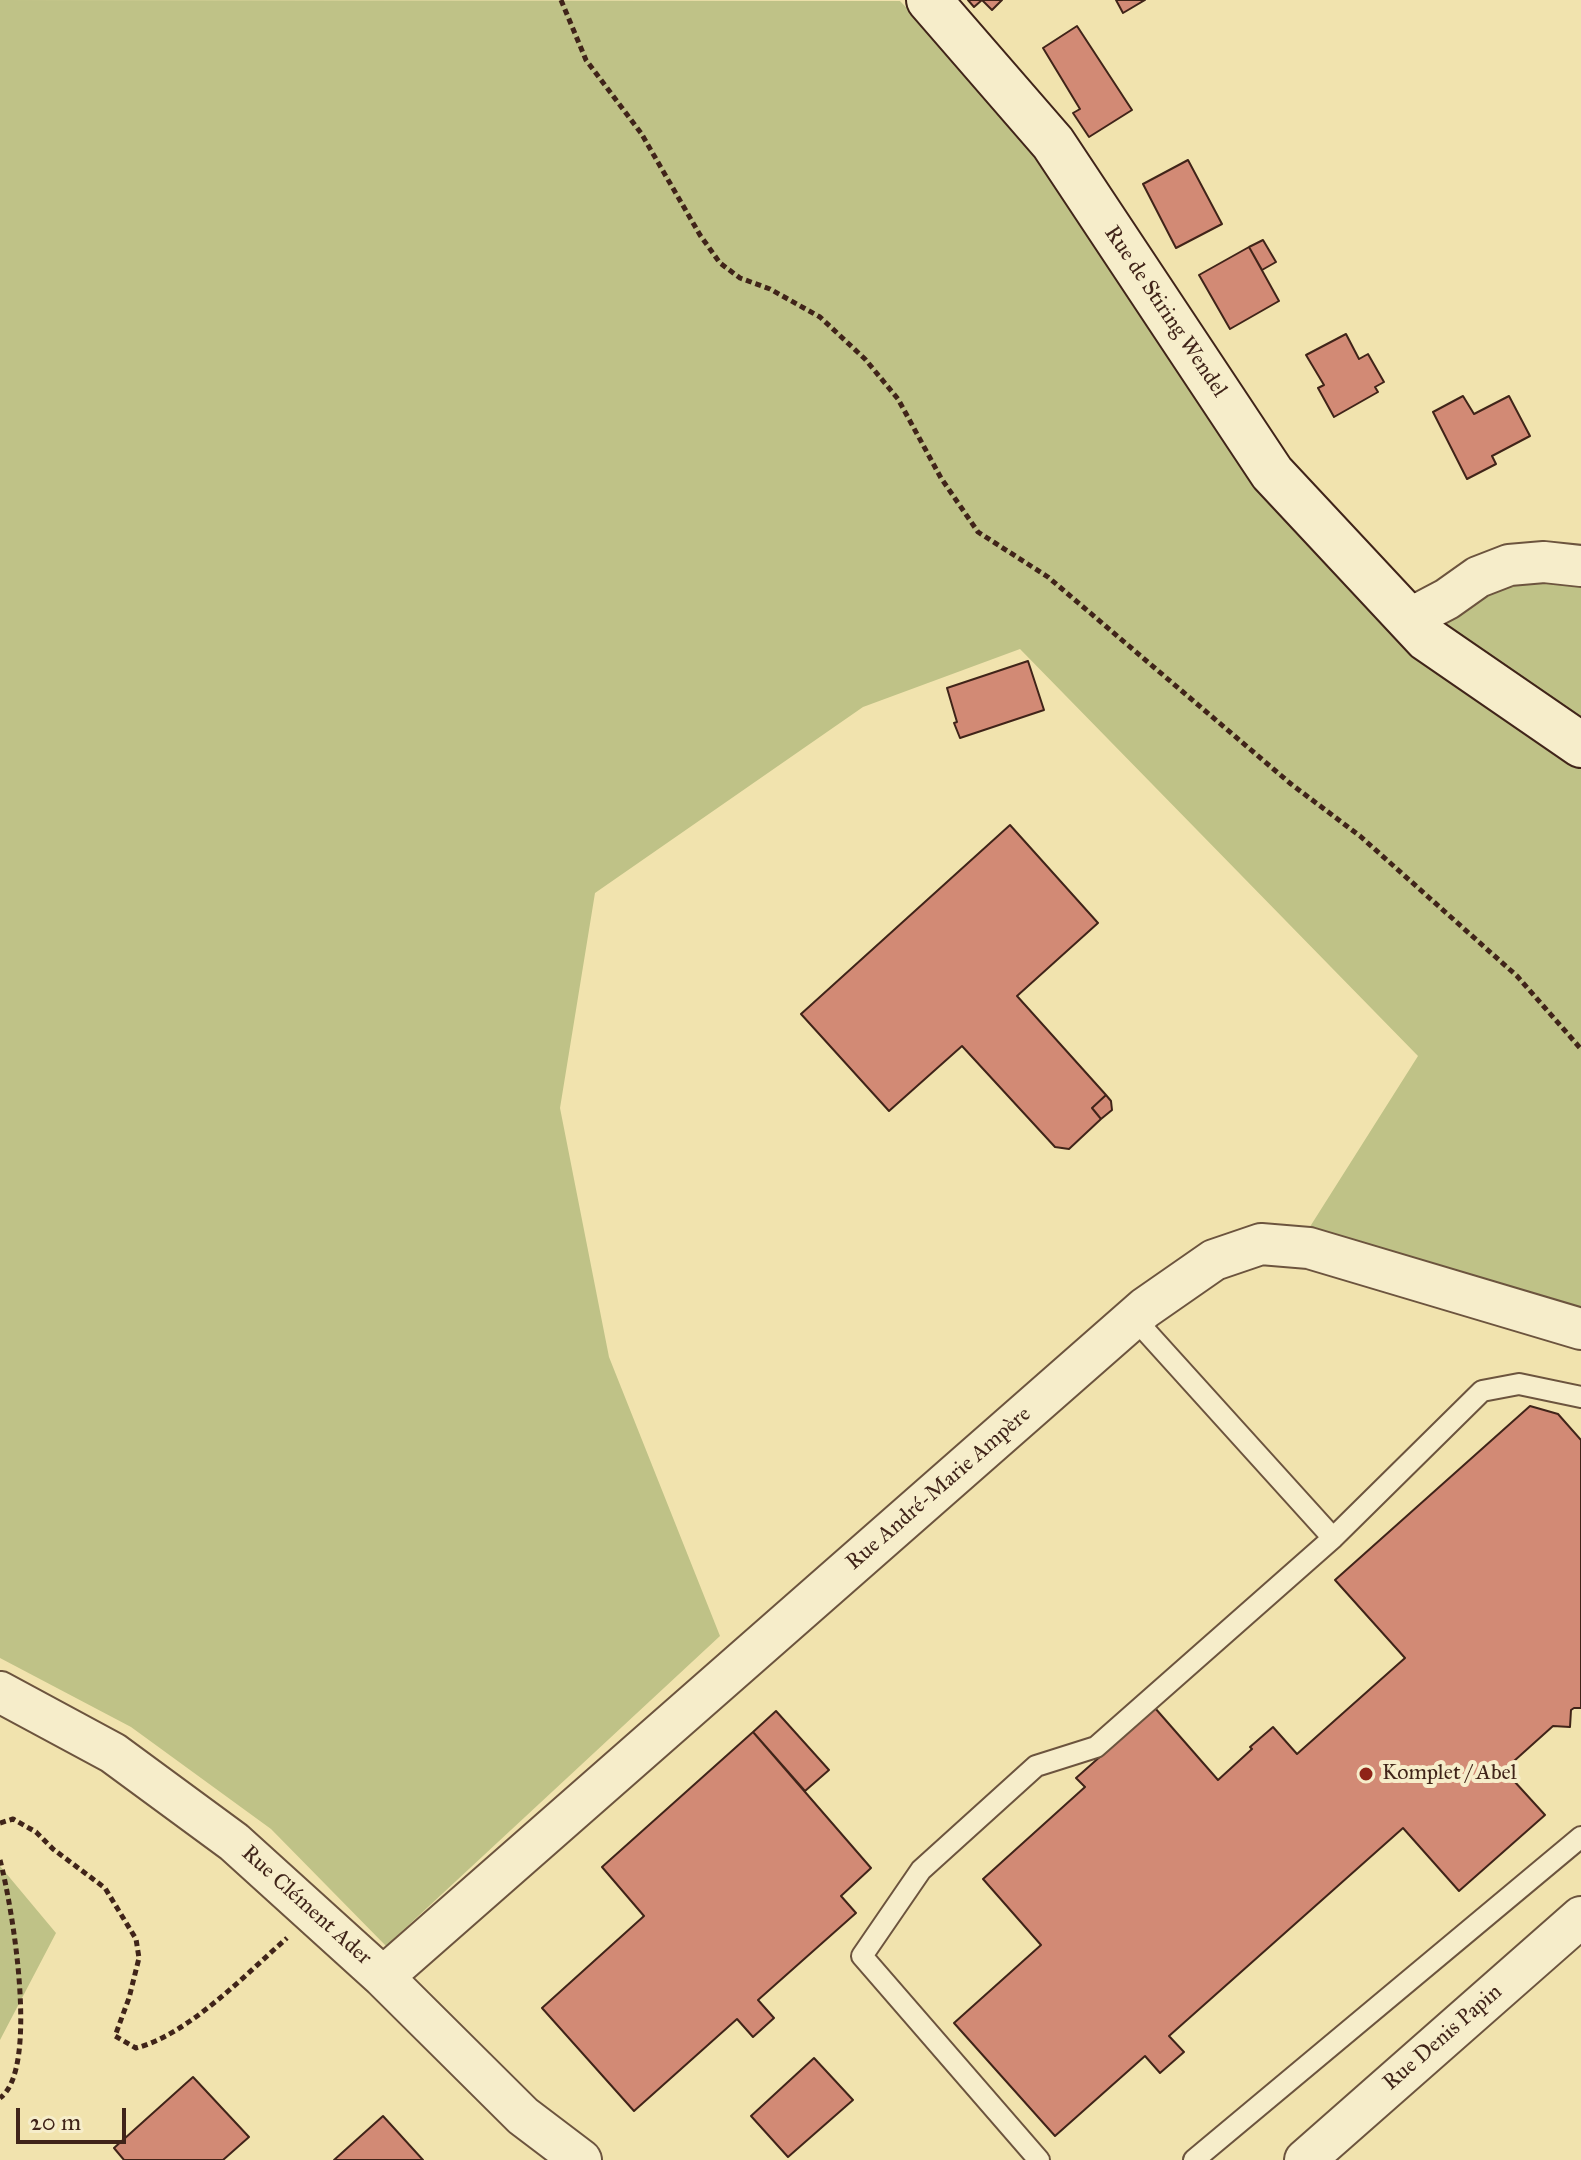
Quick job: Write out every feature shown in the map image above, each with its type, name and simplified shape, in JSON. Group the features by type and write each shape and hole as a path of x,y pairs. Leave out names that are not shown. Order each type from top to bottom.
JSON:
{"main road":[{"name":"Rue de Stiring Wendel","path":"929,0 1053,143 1272,473 1427,639 1581,745"}],"street":[{"path":"1409,619 1447,599 1478,577 1509,565 1544,562 1581,566"},
{"name":"Rue André-Marie Ampère","path":"383,1977 1145,1308 1214,1260 1261,1244 1309,1248 1581,1329"},
{"name":"Rue Clément Ader","path":"0,1692 113,1753 234,1842 383,1977 523,2116 581,2160"},
{"name":"Rue Denis Papin","path":"1305,2160 1581,1917"}],"lane":[{"path":"1134,1318 1333,1538"},
{"path":"1039,2160 862,1956 921,1870 1036,1766 1096,1747 1333,1538 1482,1391 1519,1384 1581,1397"},
{"path":"1194,2160 1581,1837"}],"path":[{"path":"561,0 586,60 641,133 700,235 720,263 740,278 770,289 820,317 865,359 898,399 941,478 978,532 1048,577 1291,784 1360,836 1517,976 1581,1049"},
{"path":"0,1823 13,1819 36,1832 53,1849 105,1888 121,1913 136,1939 139,1958 115,2036 136,2048 156,2043 195,2018 314,1914"},
{"path":"0,1860 9,1893 22,2026 17,2070 7,2093 0,2098"}],"green space":[{"path":"0,0 900,1 1045,152 1409,634 1515,580 1581,580 1581,1309 1306,1233 1418,1056 1020,649 863,707 595,893 560,1108 609,1357 720,1636 386,1946 271,1829 131,1727 0,1658"},
{"path":"0,1866 56,1933 0,2040"}],"building":[{"path":"968,0 982,0 974,7"},
{"path":"982,0 1002,0 992,10"},
{"path":"1116,0 1145,0 1123,13"},
{"path":"1077,26 1132,110 1089,137 1073,113 1080,109 1043,48"},
{"path":"1188,160 1222,224 1176,248 1143,184"},
{"path":"1263,240 1276,262 1262,270 1249,247"},
{"path":"1249,247 1279,301 1230,329 1199,275"},
{"path":"1346,334 1359,359 1368,354 1384,382 1375,387 1378,392 1334,417 1318,388 1324,385 1306,355"},
{"path":"1463,396 1474,414 1509,396 1530,436 1492,456 1496,464 1467,479 1433,412"},
{"path":"1028,661 1044,710 960,738 947,688"},
{"path":"1010,825 1098,923 1017,996 1106,1095 1092,1108 1101,1119 1069,1149 1055,1147 962,1046 889,1111 801,1014"},
{"path":"1106,1095 1111,1101 1112,1110 1101,1119 1092,1108"},
{"name":"Komplet / Abel","path":"1530,1406 1558,1414 1581,1440 1581,1708 1571,1710 1570,1727 1553,1726 1504,1770 1545,1815 1459,1891 1403,1828 1169,2036 1184,2052 1160,2073 1145,2056 1055,2136 954,2023 1041,1945 983,1879 1085,1787 1076,1778 1155,1708 1218,1780 1273,1727 1297,1754 1405,1658 1335,1580"},
{"path":"776,1711 829,1770 805,1791 753,1732"},
{"path":"753,1732 871,1868 841,1896 856,1913 758,2000 774,2018 753,2037 737,2019 634,2111 542,2008 644,1916 602,1867"},
{"path":"814,2058 853,2100 788,2157 751,2116"},
{"path":"193,2077 249,2137 223,2160 124,2160 114,2148"},
{"path":"383,2116 423,2160 334,2160"}],"place":[{"name":"Komplet / Abel","path":"1366,1774"}]}
